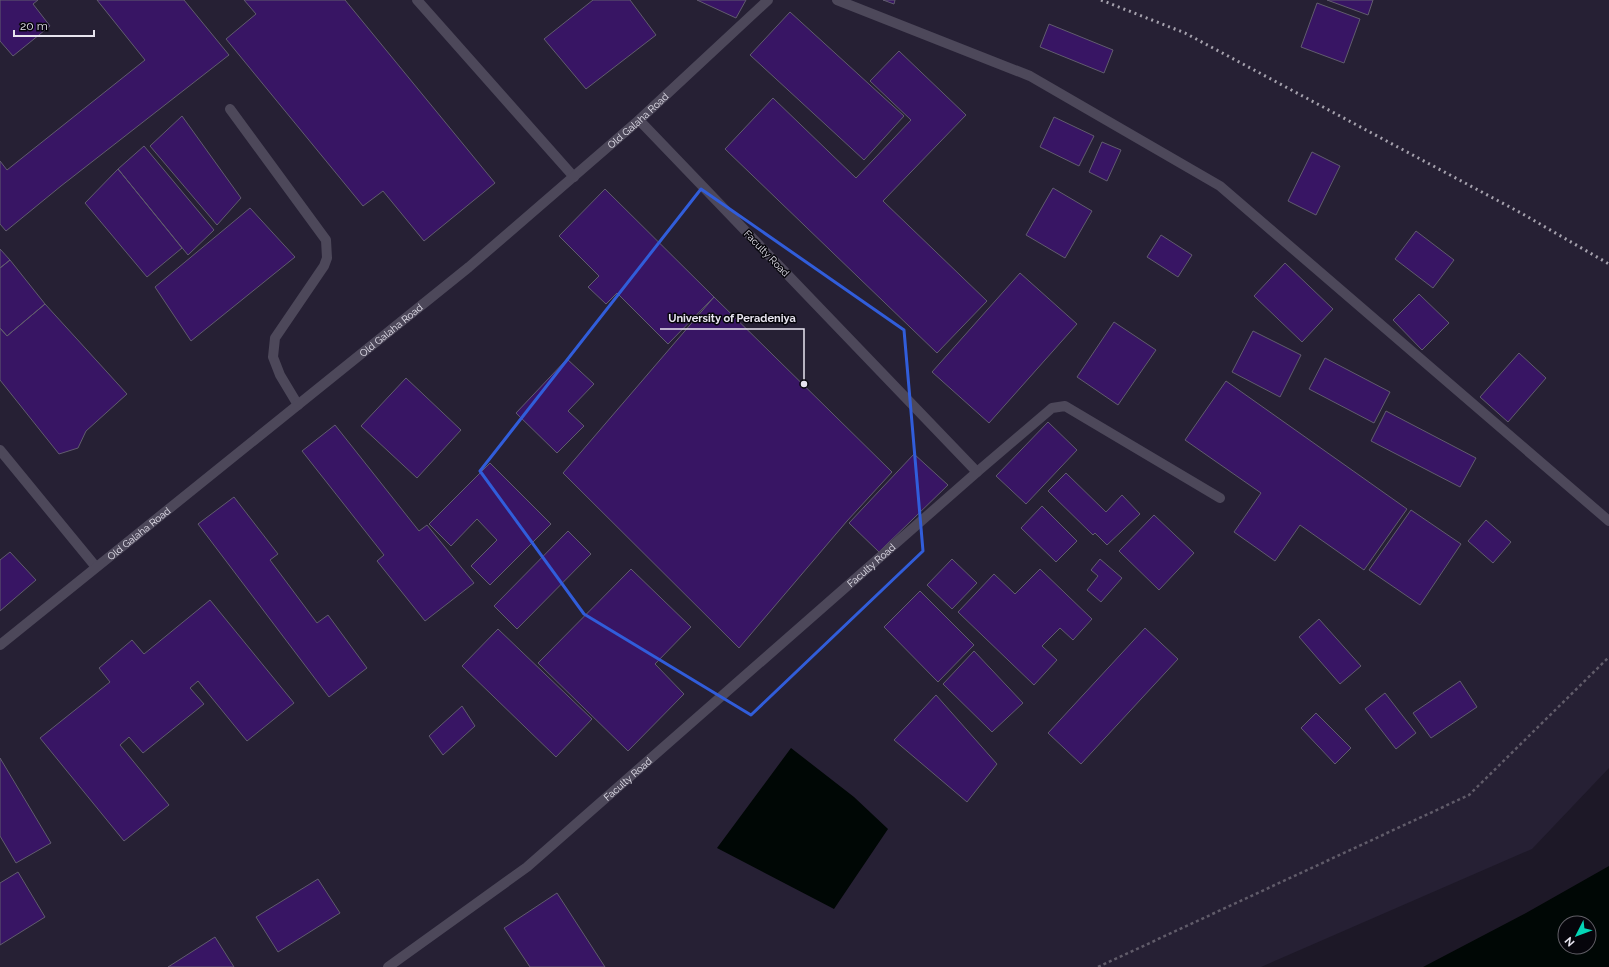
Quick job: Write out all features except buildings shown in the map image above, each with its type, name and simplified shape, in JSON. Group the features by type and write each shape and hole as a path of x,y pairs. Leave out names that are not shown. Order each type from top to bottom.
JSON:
{"lane":[{"path":"417,0 574,177"},
{"name":"Old Galaha Road","path":"0,645 468,267 639,120 768,0"},
{"path":"837,0 1030,76 1220,186 1609,521"},
{"path":"230,109 326,240 327,258 324,266 275,338 273,358 280,375 298,405"},
{"name":"Faculty Road","path":"388,967 527,867 977,472 639,120"},
{"path":"977,472 1052,408 1065,406 1220,498"},
{"path":"0,450 96,567"}],"path":[{"path":"1098,967 1469,795 1609,657"}],"highlighted area":[{"path":"701,189 904,330 923,551 751,715 584,614 480,471"}],"shaded area":[{"path":"0,0 1609,0 1609,768 1532,849 1261,967 0,967"},
{"path":"791,748 854,797 888,829 834,909 717,848"},
{"path":"1609,866 1609,967 1423,967 1526,913"}],"railway":[{"path":"1101,0 1185,33 1521,213 1609,264"}],"place":[{"name":"University of Peradeniya","path":"804,384"}]}
